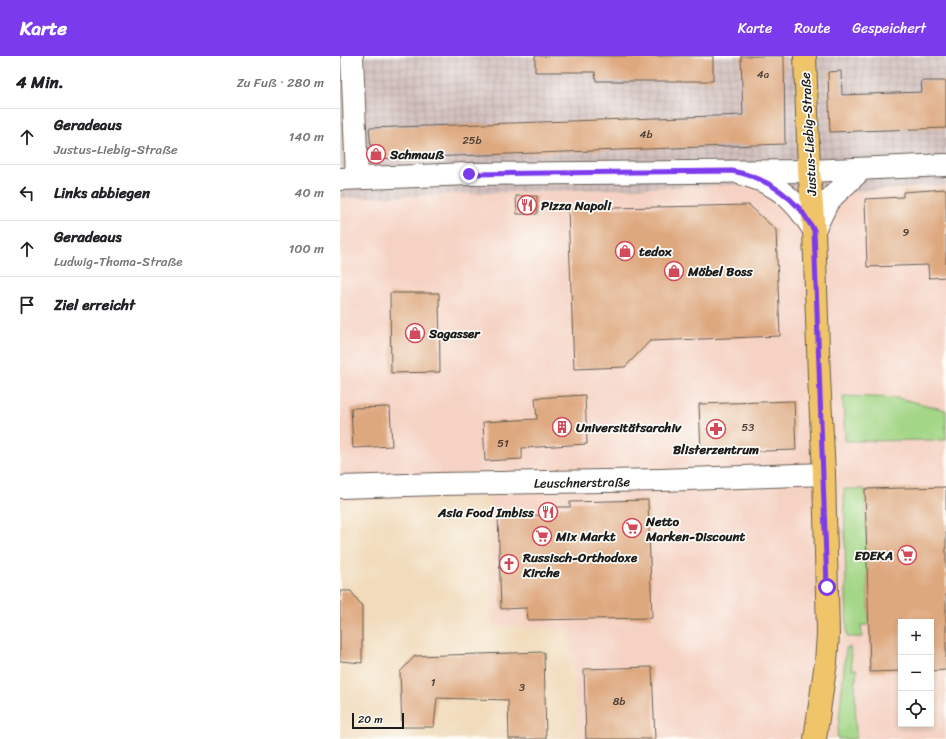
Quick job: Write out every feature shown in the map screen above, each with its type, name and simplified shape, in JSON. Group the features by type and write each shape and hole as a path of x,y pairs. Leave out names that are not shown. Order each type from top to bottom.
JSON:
{"main road":[{"name":"Justus-Liebig-Straße","path":"805,56 809,171 814,230 824,474 828,634 826,662 815,739"}],"street":[{"path":"352,56 349,178 469,174 809,171 946,165"},
{"path":"814,230 827,203 862,169"},
{"path":"735,171 759,179 783,192 801,210 814,230"},
{"name":"Leuschnerstraße","path":"340,487 662,480 824,474"}],"shaded area":[{"path":"340,56 946,56 946,185 855,192 762,184 340,198"},
{"path":"762,184 855,192 946,185 946,739 578,739 578,719 569,629 493,625 490,498 340,500 340,198"}],"green space":[{"path":"843,396 898,398 946,410 946,440 845,441"},
{"path":"844,489 865,489 869,625 861,625 862,637 847,637"},
{"path":"850,647 852,669 857,669 855,687 856,739 837,739 846,648"}],"building":[{"path":"535,56 713,56 713,81 596,81 595,72 535,72"},
{"path":"741,56 784,56 785,144 372,159 369,128 743,115"},
{"path":"841,71 842,95 922,92 921,81 946,81 946,128 830,132 828,72"},
{"path":"946,189 946,277 929,278 928,265 867,267 865,199 903,197 903,192"},
{"name":"Pizza Napoli","path":"516,196 537,196 537,214 517,214"},
{"path":"749,205 776,230 780,336 650,341 625,367 574,369 568,209"},
{"name":"Sagasser","path":"390,293 439,293 440,372 391,373"},
{"name":"Universitätsarchiv","path":"585,395 587,444 522,448 522,459 485,461 483,422 537,419 535,398"},
{"path":"794,401 796,450 701,453 699,404"},
{"path":"390,407 392,446 353,448 351,408"},
{"name":"EDEKA","path":"946,487 946,670 934,671 934,619 898,619 898,671 870,672 865,489"},
{"path":"648,500 652,618 528,620 527,608 501,609 498,517 543,515 543,507 570,507 570,502"},
{"path":"340,591 351,591 362,606 362,663 340,661"},
{"path":"544,652 546,739 509,739 508,700 437,698 434,727 402,727 400,672 415,656"},
{"path":"652,667 655,739 586,739 584,669"}],"place":[{"name":"Schmauß","path":"376,154"},
{"name":"Pizza Napoli","path":"527,205"},
{"name":"tedox","path":"625,251"},
{"name":"Möbel Boss","path":"674,271"},
{"name":"Sagasser","path":"415,333"},
{"name":"Universitätsarchiv","path":"562,427"},
{"name":"Blisterzentrum","path":"716,429"},
{"name":"Asia Food Imbiss","path":"548,512"},
{"name":"Netto Marken-Discount","path":"632,528"},
{"name":"Mix Markt","path":"542,536"},
{"name":"EDEKA","path":"907,555"},
{"name":"Russisch-Orthodoxe Kirche","path":"509,564"}],"route":[{"path":"469,174 732,171 759,179 783,192 801,210 814,230 827,587"}]}
